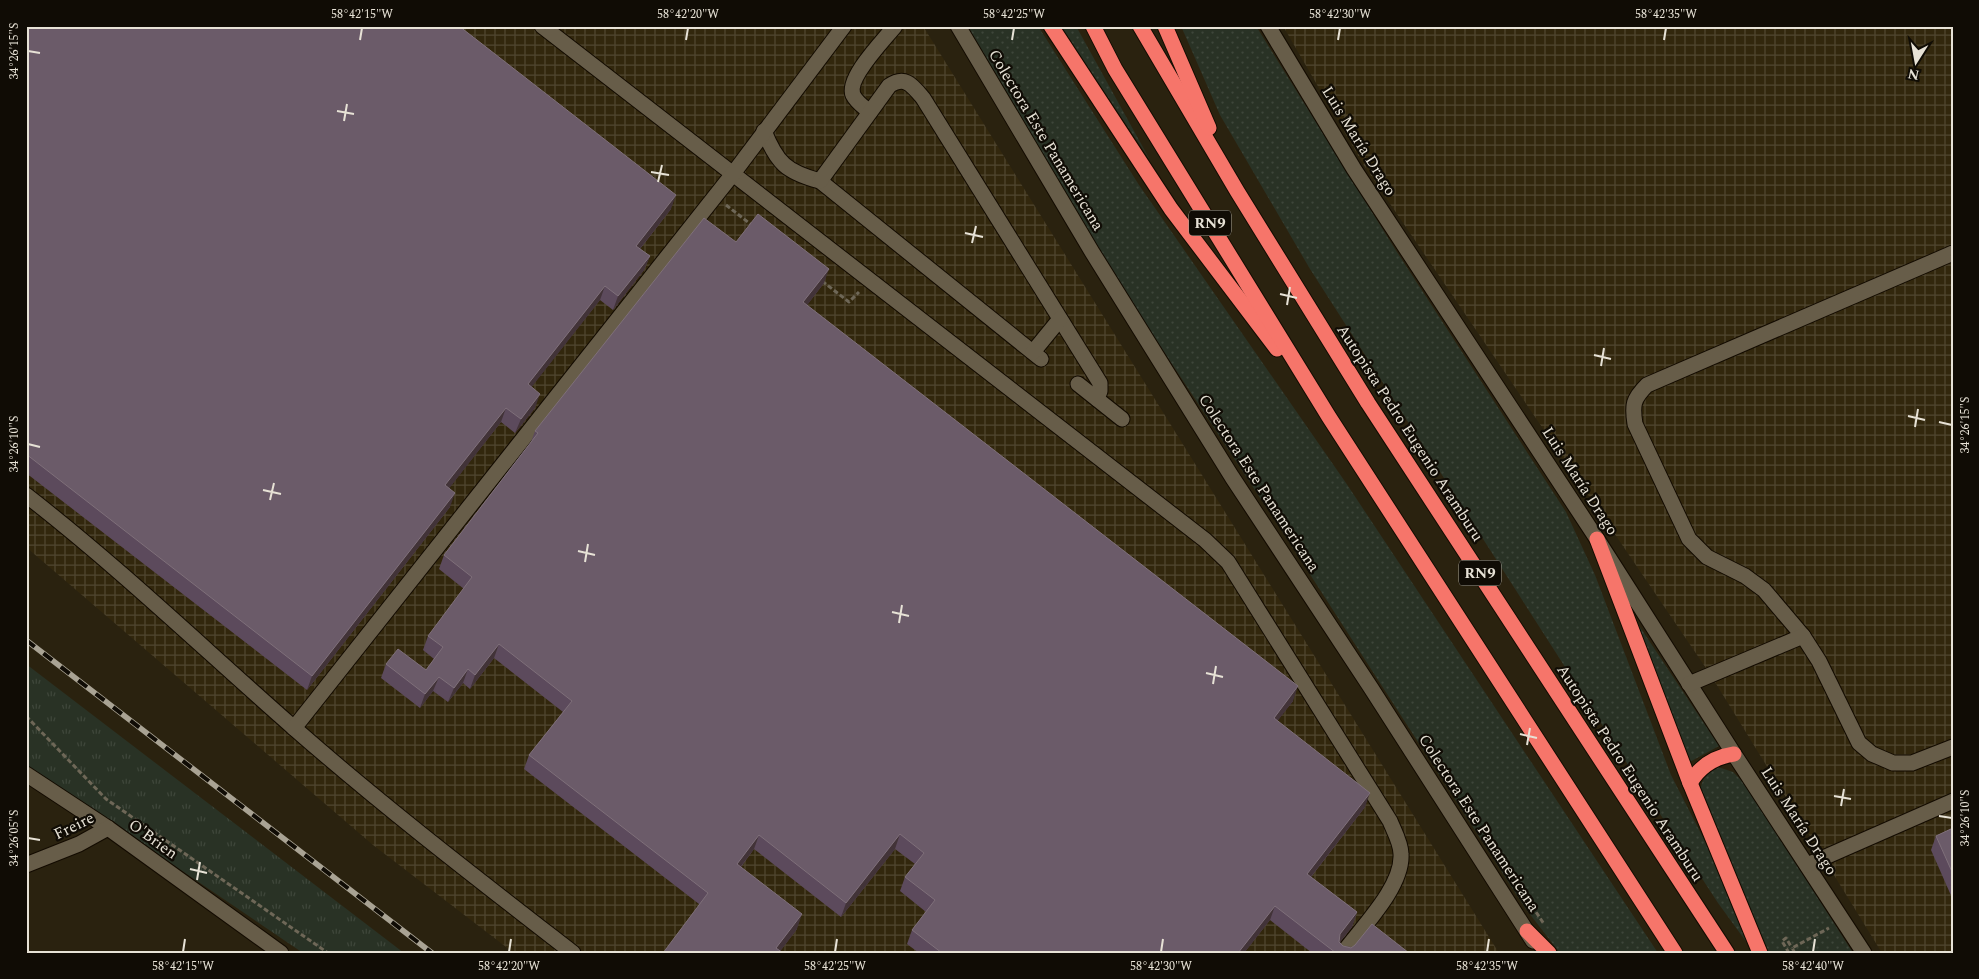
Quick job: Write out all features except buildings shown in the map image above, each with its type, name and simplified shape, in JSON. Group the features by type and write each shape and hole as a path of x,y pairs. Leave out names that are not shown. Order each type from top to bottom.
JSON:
{"highway":[{"path":"1051,26 1171,209 1329,417"},
{"name":"RN9","path":"1093,26 1115,69 1329,417 1676,953"},
{"name":"Autopista Pedro Eugenio Aramburu","path":"1140,26 1237,191 1368,403 1727,953"},
{"path":"1165,26 1237,191"},
{"path":"1597,539 1690,783 1760,953"},
{"path":"1690,783 1697,771 1705,764 1721,756 1734,754"},
{"path":"1527,931 1549,953"}],"street":[{"path":"542,26 1205,540 1228,562 1390,821 1398,839 1402,853 1400,870 1394,887 1343,953"},
{"path":"294,728 732,175 844,26"},
{"path":"870,112 854,96 852,89 854,80 895,26"},
{"name":"Colectora Este Panamericana","path":"958,26 1092,252 1227,468 1541,953"},
{"name":"Luis María Drago","path":"1268,26 1354,169 1597,539 1864,953"},
{"path":"820,181 889,86 897,81 906,81 915,88 1100,383 1100,391 1096,399"},
{"path":"764,131 773,152 783,164 794,172 820,181 1037,355 1060,319"},
{"path":"1953,253 1647,385 1637,395 1633,408 1635,424 1689,539 1706,557 1744,576 1764,590 1803,636 1819,661 1859,742 1872,754 1893,763 1912,763 1953,747"},
{"path":"1078,384 1122,419"},
{"path":"26,495 70,530 294,728 404,822 573,953"},
{"path":"1689,684 1803,636"},
{"name":"O'Brien","path":"26,774 108,828 281,953"},
{"path":"1807,865 1953,801"},
{"name":"Freire","path":"26,865 79,844 108,828"}],"path":[{"path":"724,203 754,227"},
{"path":"816,276 849,302 870,281"},
{"path":"26,716 106,799 328,953"},
{"path":"1792,948 1843,920"},
{"path":"1789,953 1782,941 1786,938 1795,953"}],"shaded area":[{"path":"26,26 923,26 1499,953 514,953 373,845 26,547"},
{"path":"1283,26 1953,26 1953,953 1882,953 1710,674 1363,164"}],"green space":[{"path":"967,26 1038,26 1139,185 1346,483 1658,953 1560,953 1525,908 1293,548 1124,291"},
{"path":"1060,26 1076,26 1150,160"},
{"path":"1181,26 1256,26 1395,249 1566,512 1595,575 1671,775 1714,859 1750,947 1718,903 1608,734 1310,269 1220,115"},
{"path":"1630,612 1719,746 1686,764"},
{"path":"26,664 404,953 303,953 26,765"},
{"path":"1718,767 1733,772 1746,785 1853,953 1769,953 1700,792 1705,776"}],"railway":[{"path":"26,640 432,953"}]}
